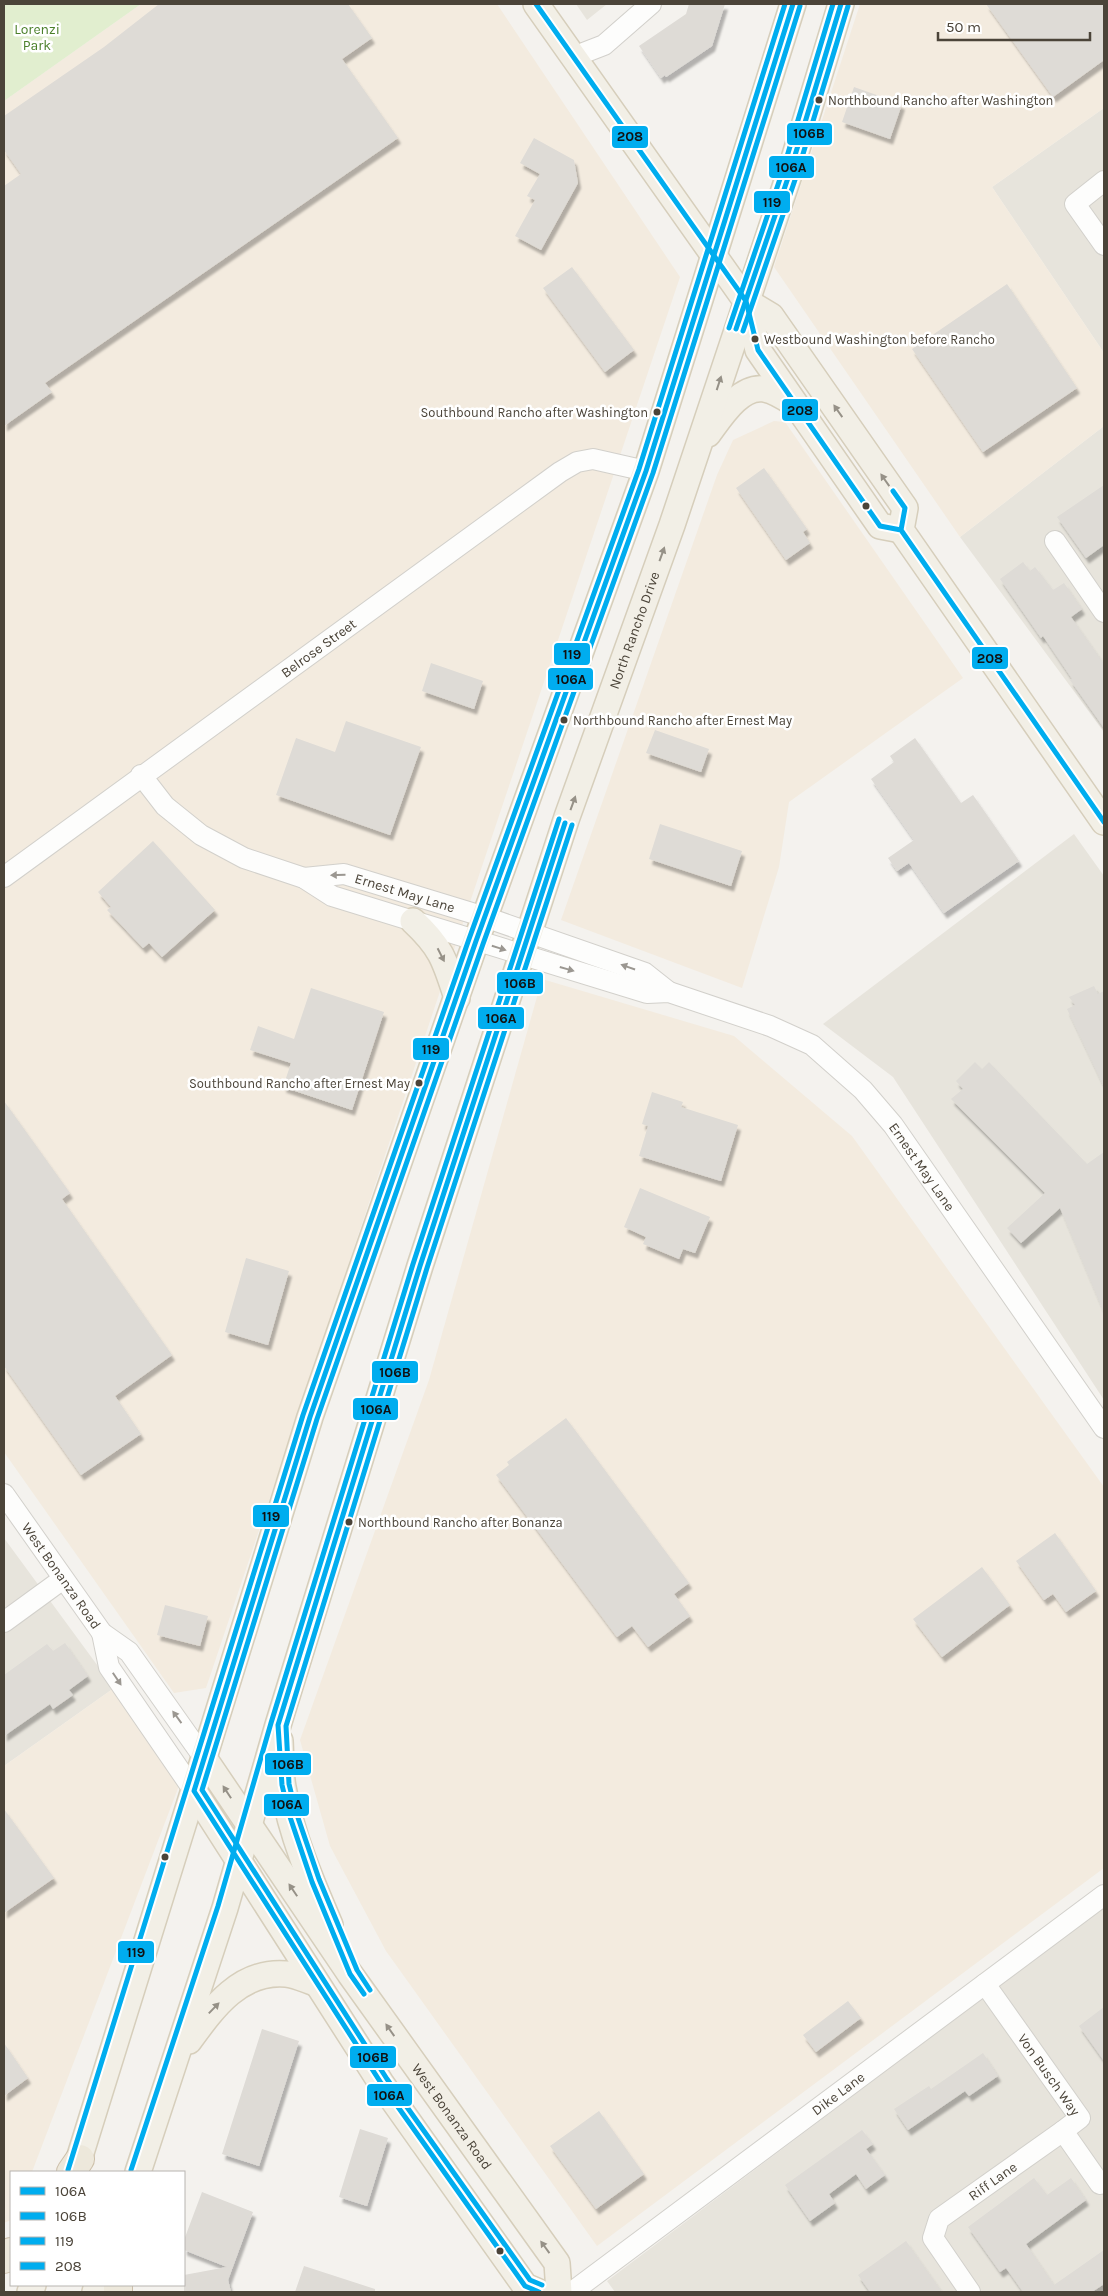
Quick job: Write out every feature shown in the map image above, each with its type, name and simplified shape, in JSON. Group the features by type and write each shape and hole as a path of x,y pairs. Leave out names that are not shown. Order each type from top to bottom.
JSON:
{"main road":[{"path":"536,4 746,301 758,350 795,404 880,526 901,530 1104,822"},
{"path":"75,2168 310,1417 476,941 646,471 793,4"},
{"name":"North Rancho Drive","path":"138,2171 239,1864 278,1724 420,1266 525,943 698,448 789,175 841,4"},
{"path":"746,301 771,316 905,508 901,530"},
{"path":"698,448 725,412 751,390 763,388 775,392 795,404"},
{"path":"413,921 432,939 440,952 457,998"},
{"path":"278,1724 282,1785 289,1814 312,1882 350,1974"},
{"name":"West Bonanza Road","path":"204,1758 350,1974 557,2264 559,2292"},
{"name":"West Bonanza Road","path":"194,1791 381,2083 525,2286 539,2292"},
{"path":"175,2062 212,2010 247,1981 258,1976 288,1974 316,1983"},
{"path":"444,2172 475,2150"}],"street":[{"path":"573,56 604,44 651,4"},
{"path":"1104,182 1075,204 1104,245"},
{"name":"Belrose Street","path":"4,877 141,775 560,472 577,462 593,459 646,471"},
{"path":"1055,541 1097,588 1104,612"},
{"name":"Ernest May Lane","path":"141,775 165,806 202,835 244,858 304,878 332,896 476,941 525,943"},
{"name":"Ernest May Lane","path":"304,878 344,874 486,917 525,943 647,993 669,992 770,1026 812,1045 863,1090 893,1125 1104,1428"},
{"name":"West Bonanza Road","path":"4,1494 102,1634 129,1652 204,1758"},
{"path":"4,1622 63,1579"},
{"name":"West Bonanza Road","path":"102,1634 109,1667 194,1791"},
{"name":"Dike Lane","path":"572,2292 1104,1895"},
{"name":"Von Busch Way","path":"985,1984 1080,2118 1063,2131 1100,2184"},
{"name":"Riff Lane","path":"970,2292 933,2238 939,2219 1063,2131"}],"shaded area":[{"path":"141,4 497,4 680,277 206,1688 174,1693 4,1452 4,101"},
{"path":"576,4 607,4 587,20"},
{"path":"860,4 1104,4 1104,108 992,187 1104,353 1104,426 960,537 774,267"},
{"path":"1104,108 1104,353 992,187"},
{"path":"774,421 785,422 963,678 789,802 779,867 742,988 561,920 717,475 733,440"},
{"path":"1104,426 1104,732 960,537"},
{"path":"1074,834 1104,876 1104,1400 893,1077 823,1024"},
{"path":"542,979 734,1036 852,1136 1104,1487 1104,1868 597,2246 386,1951 330,1846 300,1740 429,1380"},
{"path":"4,1538 114,1688 4,1766"},
{"path":"114,1688 180,1783 32,2171 10,2171 10,2220 4,2223 4,1766"},
{"path":"1104,1907 1104,2292 615,2292 607,2281"}],"green space":[{"name":"Lorenzi Park","path":"4,4 141,4 4,101"}],"building":[{"path":"159,4 348,4 372,38 342,59 398,138 45,383 52,392 4,426 4,186 21,174 4,150 4,116 104,47"},
{"path":"689,4 725,4 712,46 666,77 665,75 661,78 639,46 686,14"},
{"path":"986,4 1104,4 1104,60 1053,97"},
{"path":"854,87 902,104 890,139 842,122"},
{"path":"534,138 574,160 578,183 541,250 515,236 535,200 527,196 540,174 520,163"},
{"path":"572,267 634,350 605,372 543,288"},
{"path":"1007,284 1077,388 983,452 912,349"},
{"path":"764,468 807,529 803,532 810,543 786,560 736,488"},
{"path":"1104,485 1104,545 1086,558 1057,517"},
{"path":"1023,562 1030,571 1035,567 1053,590 1064,583 1082,609 1071,617 1104,664 1104,728 1070,680 1072,679 1043,636 1041,638 1000,579"},
{"path":"431,663 483,681 474,709 422,691"},
{"path":"346,721 421,747 390,835 276,795 296,738 335,752"},
{"path":"655,730 709,749 701,772 646,753"},
{"path":"915,738 961,803 973,795 1019,861 944,913 909,863 897,871 888,858 914,840 871,779 894,762 890,756"},
{"path":"660,824 742,851 731,886 649,859"},
{"path":"153,841 215,910 162,957 149,943 143,948 107,910 111,907 98,892"},
{"path":"1094,986 1098,994 1104,991 1104,1087 1067,1009 1075,1005 1069,997"},
{"path":"311,988 384,1012 352,1110 283,1087 291,1063 250,1050 258,1026 294,1039"},
{"path":"975,1062 982,1069 989,1062 1087,1164 1104,1152 1104,1313 1060,1208 1021,1243 1007,1228 1045,1193 951,1099 963,1089 956,1081"},
{"path":"652,1092 683,1102 681,1107 738,1125 721,1181 639,1156 648,1126 642,1124"},
{"path":"4,1101 70,1193 62,1199 172,1355 115,1396 141,1434 81,1475 4,1366"},
{"path":"640,1188 710,1217 695,1253 683,1249 679,1259 643,1244 646,1237 624,1227"},
{"path":"246,1258 289,1271 268,1345 225,1332"},
{"path":"566,1418 689,1583 674,1594 690,1616 648,1647 632,1626 617,1637 496,1475 509,1465 507,1462"},
{"path":"1055,1533 1096,1591 1066,1612 1053,1594 1044,1600 1016,1561"},
{"path":"982,1567 1010,1605 942,1657 913,1619"},
{"path":"165,1605 208,1616 200,1646 157,1635"},
{"path":"65,1643 88,1676 69,1690 73,1695 53,1709 50,1704 4,1736 4,1675 47,1644 53,1651"},
{"path":"4,1809 54,1878 4,1913"},
{"path":"848,2001 861,2018 816,2052 803,2035"},
{"path":"1104,2007 1104,2061 1079,2026"},
{"path":"262,2029 299,2041 259,2166 222,2154"},
{"path":"4,2043 28,2078 4,2096"},
{"path":"983,2053 998,2076 969,2096 965,2091 908,2130 894,2109 929,2086 931,2089"},
{"path":"599,2111 644,2174 596,2209 550,2146"},
{"path":"360,2129 388,2138 367,2206 339,2197"},
{"path":"862,2130 873,2144 866,2149 885,2175 866,2189 856,2174 829,2194 835,2203 810,2221 785,2185"},
{"path":"1034,2178 1047,2195 1071,2178 1086,2200 1026,2244 1054,2285 1104,2250 1104,2284 1092,2292 1023,2292 1006,2268 1000,2272 968,2227"},
{"path":"202,2192 253,2212 228,2280 231,2292 184,2292 185,2275 227,2267 185,2250 185,2237"},
{"path":"906,2241 942,2292 870,2292 858,2275"},
{"path":"304,2266 375,2289 375,2292 295,2292"}],"transit line":[{"name":"208","path":"536,4 746,301 758,350 880,526 901,530"},
{"name":"119","path":"68,2170 303,1415 469,939 639,469 785,4"},
{"name":"106A","path":"539,2292 525,2286 381,2083 194,1791 310,1417 476,941 646,471 793,4"},
{"name":"119","path":"729,328 782,173 833,4"},
{"name":"106A","path":"736,329 789,175 841,4"},
{"name":"106B","path":"542,2285 530,2280 387,2079 202,1790 317,1419 483,944 653,473 800,6"},
{"name":"106B","path":"743,331 796,177 848,6"},
{"name":"208","path":"893,491 905,508 901,530 1104,822"},
{"name":"119","path":"131,2170 218,1906 271,1723 413,1264 559,819"},
{"name":"106A","path":"364,1994 350,1974 312,1882 289,1814 282,1785 278,1725 420,1266 565,823"},
{"name":"106B","path":"370,1990 357,1970 319,1879 296,1812 289,1784 286,1726 427,1268 572,825"}],"place":[{"name":"Northbound Rancho after Washington","path":"819,100"},
{"name":"Westbound Washington before Rancho","path":"755,339"},
{"name":"Southbound Rancho after Washington","path":"657,412"},
{"name":"Northbound Rancho after Ernest May","path":"564,720"},
{"name":"Southbound Rancho after Ernest May","path":"419,1083"},
{"name":"Northbound Rancho after Bonanza","path":"349,1522"}]}
